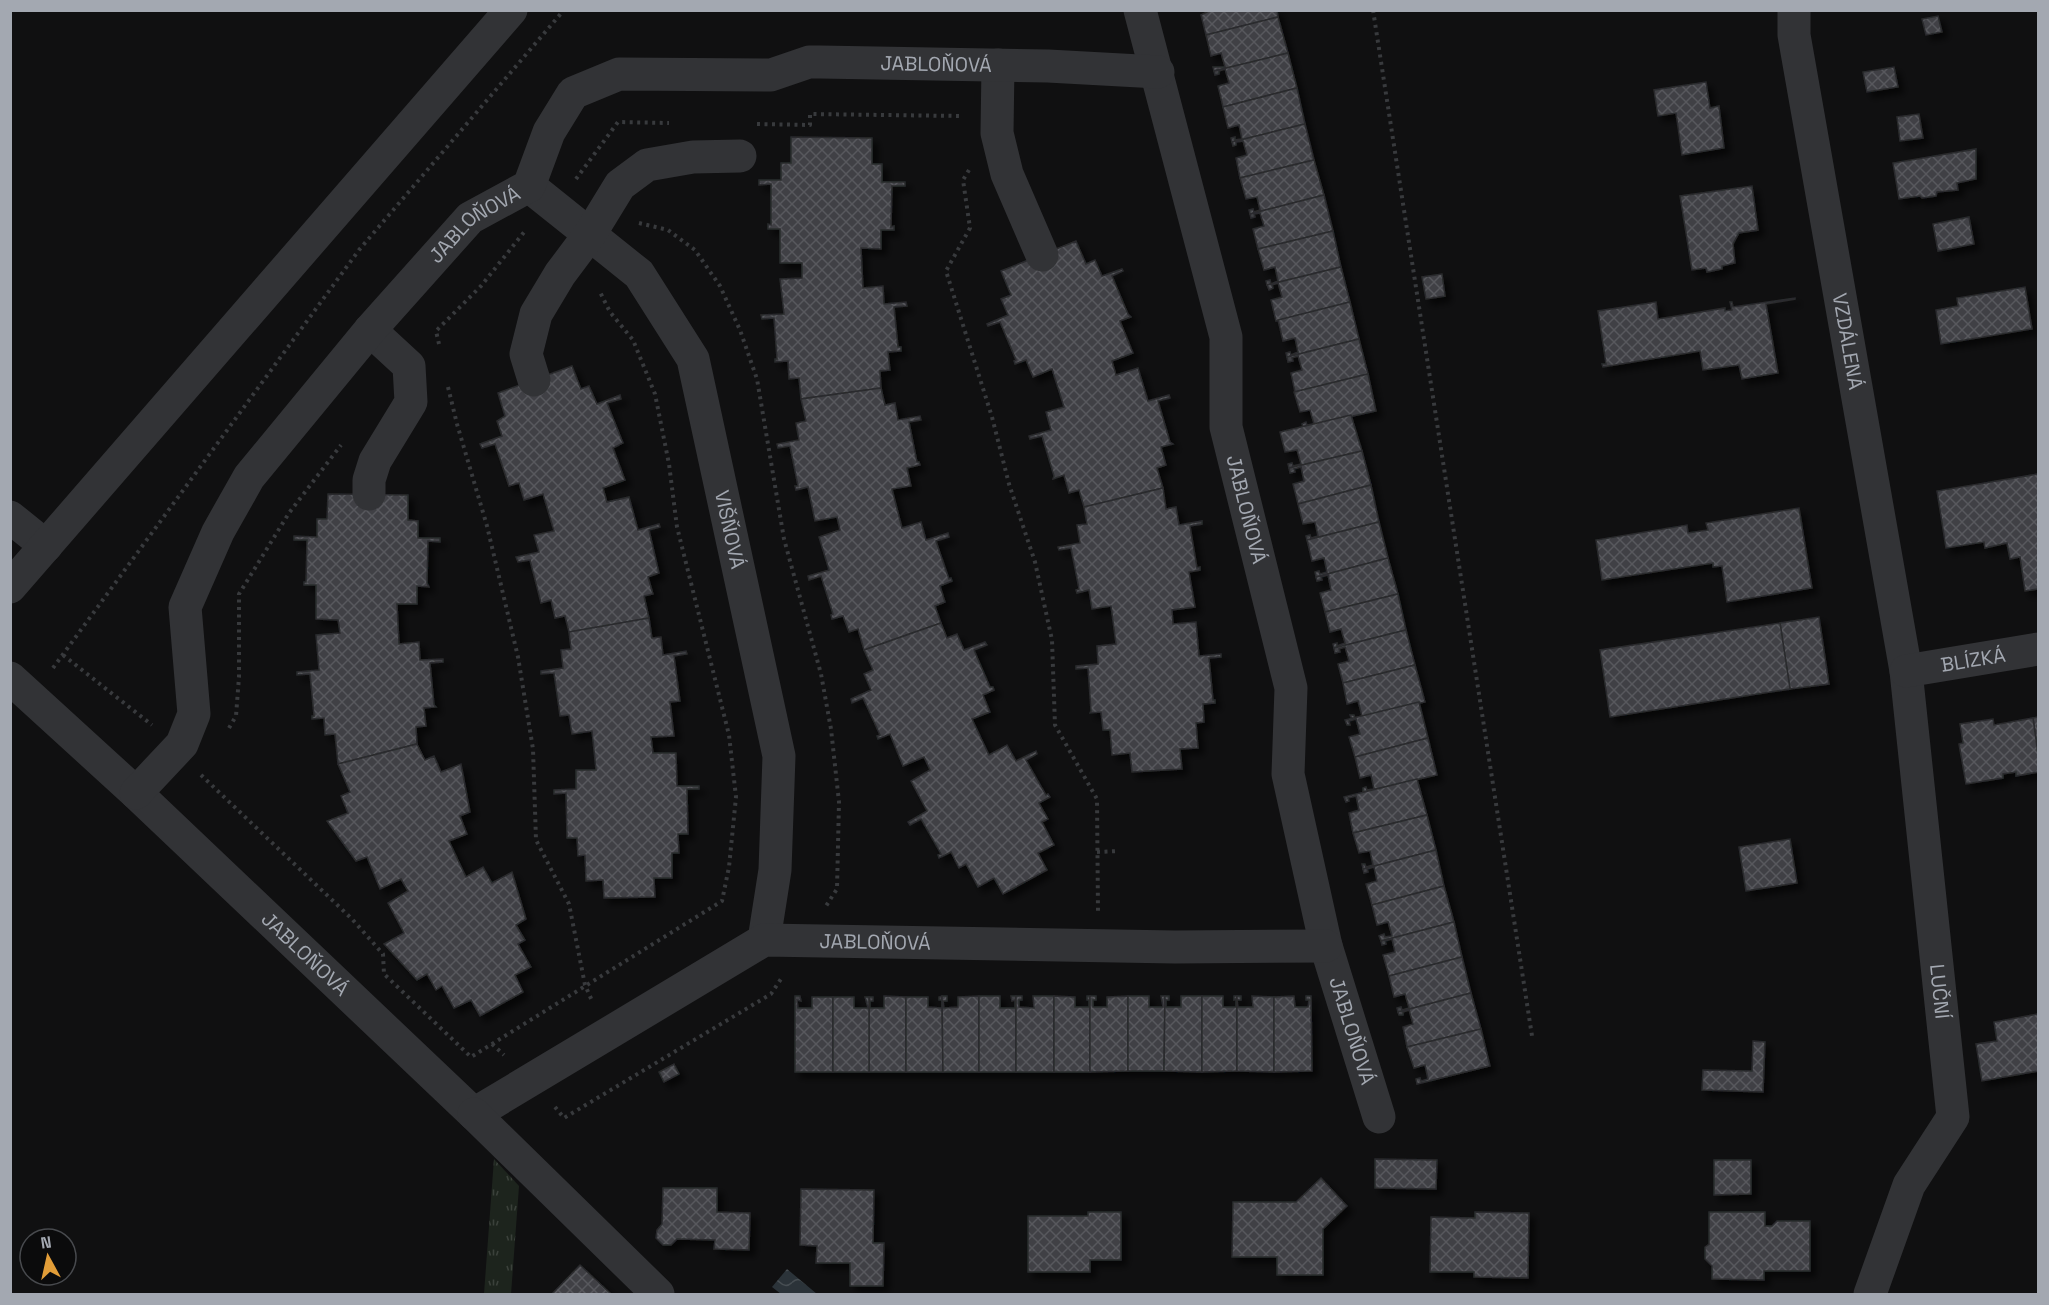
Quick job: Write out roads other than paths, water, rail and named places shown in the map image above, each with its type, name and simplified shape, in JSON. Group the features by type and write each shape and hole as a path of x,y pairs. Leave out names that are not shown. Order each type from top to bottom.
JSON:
{"street":[{"path":"10,587 511,10"},
{"name":"JABLOŇOVÁ","path":"1140,10 1226,337 1226,427 1291,688 1288,774 1326,946 1379,1117"},
{"name":"VZDÁLENÁ","path":"1794,10 1794,35 1906,670"},
{"name":"JABLOŇOVÁ","path":"136,793 192,756 194,714 185,607 218,532 249,477 380,339 470,218 529,186 549,132 573,93 619,74 771,75 809,62 966,64 1158,72"},
{"path":"998,65 997,133 1007,174 1042,255"},
{"path":"534,380 526,354 536,314 620,185 647,165 693,157 740,156"},
{"name":"VIŠŇOVÁ","path":"529,186 555,207 583,243 639,274 693,359 779,756 775,870 764,939"},
{"path":"369,494 369,480 375,460 411,402 409,366 380,339"},
{"path":"10,517 46,546"},
{"name":"BLÍZKÁ","path":"1906,670 2038,649"},
{"name":"LUČNÍ","path":"1870,1294 1909,1185 1953,1117 1906,670"},
{"name":"JABLOŇOVÁ","path":"21,687 474,1114 658,1294"},
{"path":"474,1114 764,939"},
{"name":"JABLOŇOVÁ","path":"764,939 1098,945 1326,946"}],"water":[{"path":"787,1269 817,1294 781,1294 772,1287"}]}
